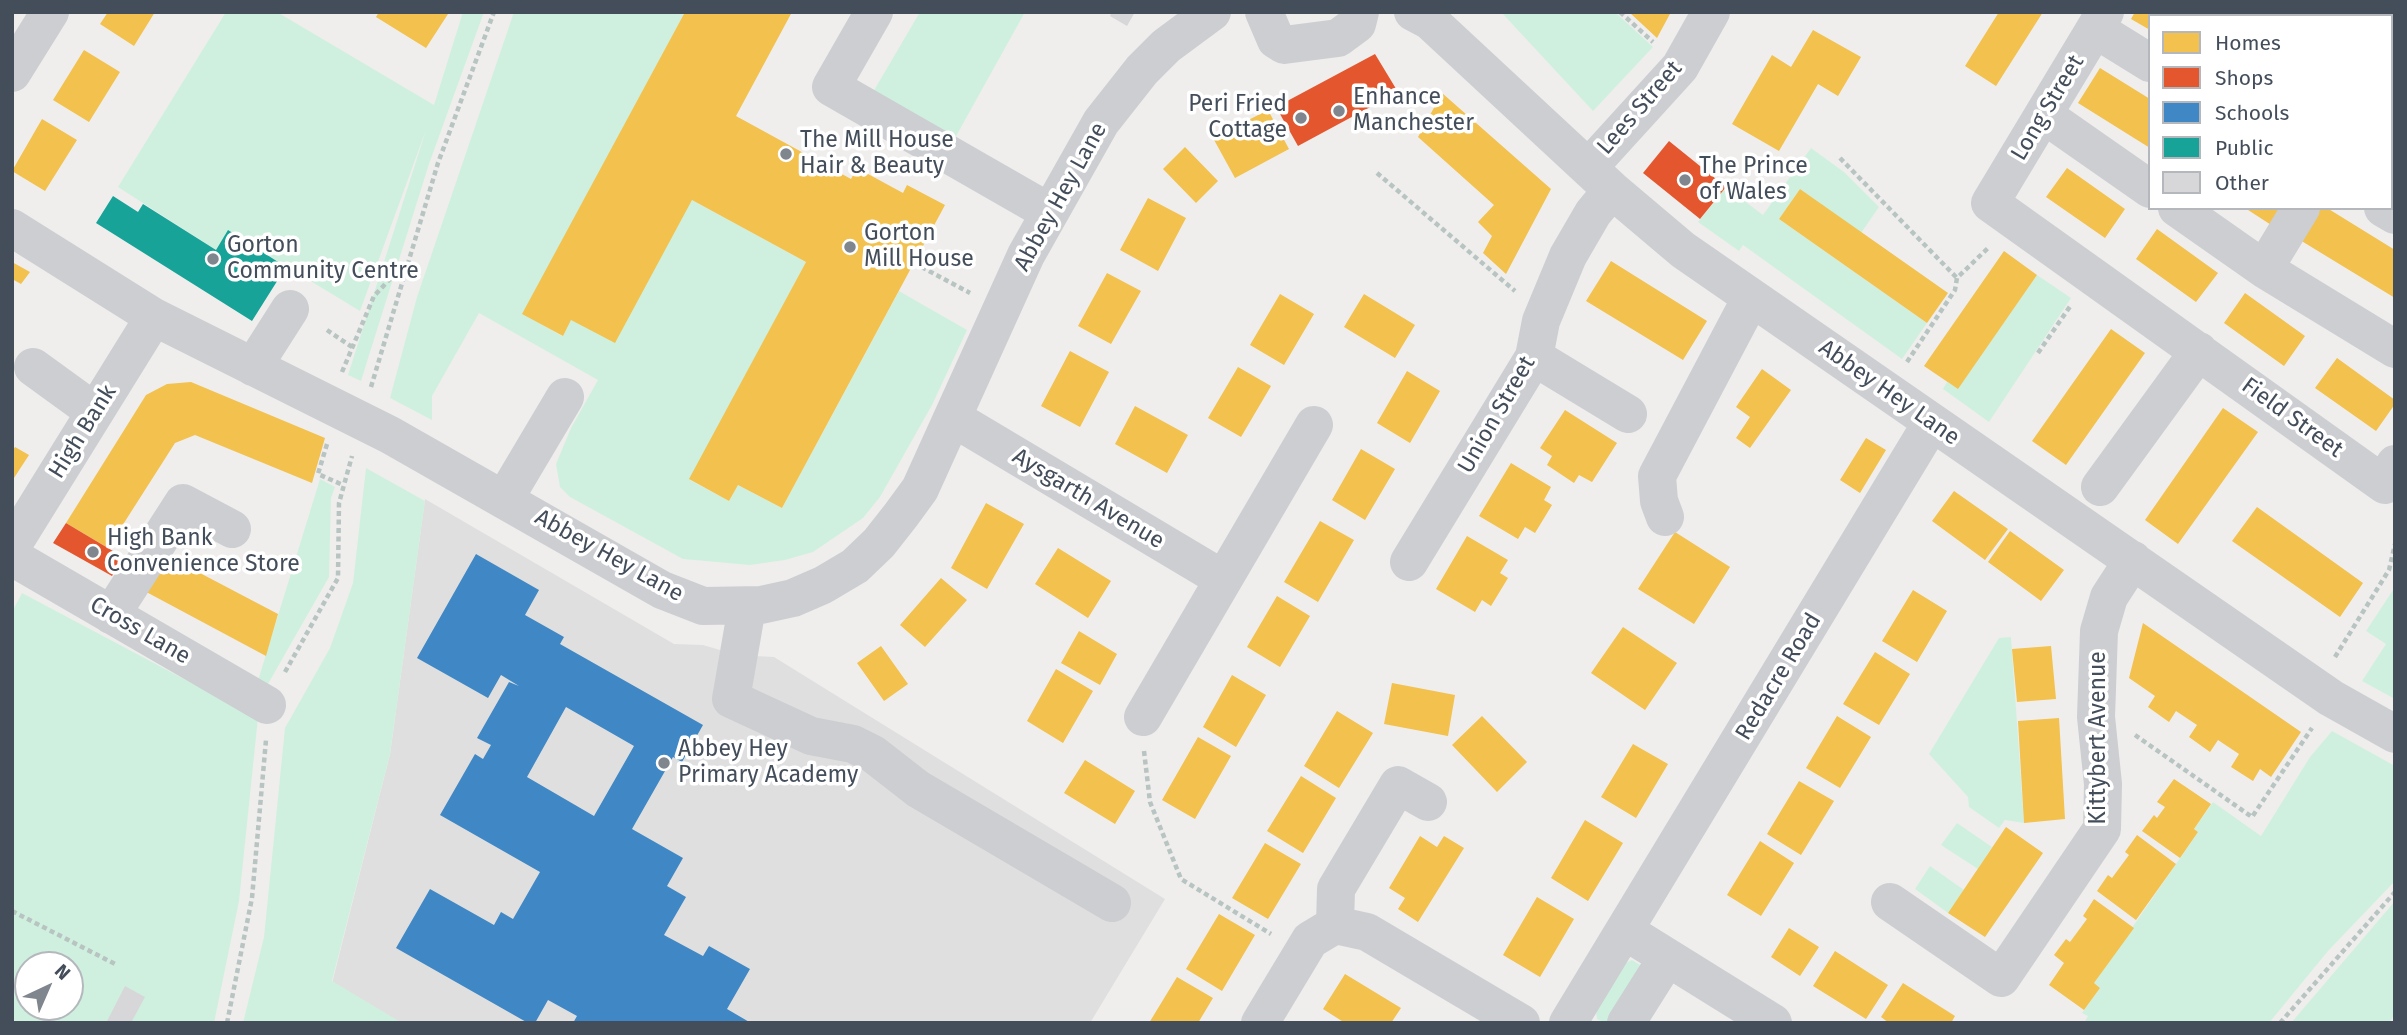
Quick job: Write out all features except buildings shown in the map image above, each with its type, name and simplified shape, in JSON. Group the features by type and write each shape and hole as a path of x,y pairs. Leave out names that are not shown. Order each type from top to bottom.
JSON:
{"street":[{"path":"12,73 50,12"},
{"path":"874,12 831,87 1049,212"},
{"name":"Abbey Hey Lane","path":"12,228 153,317 253,367 344,407 662,590 703,606 747,607 793,598 824,585 855,566 880,543 920,489 1026,255 1101,121 1142,70 1166,46 1212,12"},
{"path":"1264,12 1276,40 1284,45 1338,38 1357,24 1360,12"},
{"name":"Abbey Hey Lane","path":"1413,12 1430,21 1600,178 1683,250 2324,693 2395,734"},
{"name":"Lees Street","path":"1600,178 1680,67 1711,12"},
{"path":"2100,21 2148,61"},
{"name":"Long Street","path":"2001,212 2044,115 2100,21"},
{"path":"2044,115 2148,188"},
{"name":"Union Street","path":"1409,562 1534,357 1541,321 1568,256 1593,213 1600,178"},
{"path":"2180,210 2264,269 2395,349"},
{"path":"2264,269 2300,210"},
{"name":"Field Street","path":"2001,212 2199,351 2390,474"},
{"path":"1665,517 1659,500 1657,476 1751,298"},
{"path":"253,367 290,309"},
{"name":"High Bank","path":"12,546 153,317"},
{"path":"2100,487 2199,351"},
{"path":"1534,357 1628,414"},
{"path":"33,367 95,412"},
{"path":"505,498 565,397"},
{"name":"Aysgarth Avenue","path":"953,418 1223,579"},
{"name":"Redacre Road","path":"1568,1023 1932,422"},
{"path":"1143,717 1314,425"},
{"path":"111,615 183,503 232,529"},
{"name":"Cross Lane","path":"12,557 268,705"},
{"name":"Kittybert Avenue","path":"1890,902 2001,978 2102,829 2103,784 2096,717 2099,631 2109,597 2133,561"},
{"path":"747,607 731,699 811,736 853,744 873,754 918,789 1112,903"},
{"path":"1335,925 1336,889 1398,785 1428,802"},
{"path":"1260,1023 1302,953 1320,932 1335,925 1367,932 1521,1023"},
{"path":"1626,931 1773,1023"},
{"path":"1626,1023 1667,958"}],"path":[{"path":"343,485 318,474 408,260 438,163 494,12"},
{"path":"1840,158 1957,278"},
{"path":"1377,173 1519,294"},
{"path":"1887,391 1955,290 1957,278 2001,236 2001,212"},
{"path":"344,407 352,347 374,296 408,260"},
{"path":"914,263 974,296"},
{"path":"2038,353 2091,275"},
{"path":"327,330 352,347"},
{"path":"227,1023 252,898 268,705 338,578 339,503 354,447"},
{"path":"2123,727 2252,817 2324,693 2389,570 2395,544"},
{"path":"1143,717 1150,802 1181,879 1302,953"},
{"path":"2280,1023 2395,892"},
{"path":"12,911 117,965"}],"shaded area":[{"name":"Abbey Hey Primary Academy","path":"425,499 674,644 703,645 737,655 774,657 1165,899 1090,1023 322,1023 390,754"}],"green space":[{"path":"226,12 277,12 434,105 463,12 484,12 429,164 361,381 348,375 426,130 360,311 228,231 216,250 118,187"},
{"path":"514,12 685,12 523,314 562,336 571,320 692,200 806,262 690,480 729,501 738,485 782,508 899,291 967,330 932,405 880,497 863,518 813,552 785,560 750,565 683,559 570,497 560,487 556,464 571,428 598,380 479,313 432,396 432,420 390,398 417,297"},
{"path":"920,12 1025,12 955,138 873,92"},
{"path":"1501,12 1615,12 1653,47 1593,111"},
{"path":"1811,148 1844,172 1879,207 1861,233 1800,189 1779,219 1927,323 1902,359 1743,245 1739,251 1698,222 1726,187 1763,215"},
{"path":"2037,275 2071,298 1989,422 1943,389 1947,382 1958,388"},
{"path":"366,468 425,501 390,754 332,981 402,1023 243,1023 264,937 285,728 330,648 353,583"},
{"path":"320,479 335,487 331,498 329,577 260,698 239,901 214,1023 12,1023 12,612 22,593 248,713"},
{"path":"2395,587 2395,699 2362,681 2386,644 2366,631"},
{"path":"2011,637 2024,823 2005,820 1999,828 1969,807 1968,797 1929,754 1999,638"},
{"path":"2332,731 2395,766 2395,881 2328,951 2269,1023 2084,1023 2088,1016 2082,1013 2100,988 2094,983 2198,832 2194,829 2213,802 2261,836 2310,757"},
{"path":"1957,823 1992,847 1978,869 1941,845"},
{"path":"1930,866 1964,890 1948,913 1915,889"},
{"path":"2395,901 2395,1014 2389,1023 2291,1023"},
{"path":"1632,960 1640,965 1613,1019 1605,1023 1597,1019 1596,1012 1625,963"}],"place":[{"name":"Enhance Manchester","path":"1339,111"},
{"name":"Peri Fried Cottage","path":"1301,118"},
{"name":"The Mill House Hair & Beauty","path":"786,154"},
{"name":"The Prince of Wales","path":"1685,180"},
{"name":"Gorton Mill House","path":"850,247"},
{"name":"Gorton Community Centre","path":"213,259"},
{"name":"High Bank Convenience Store","path":"93,552"},
{"name":"Abbey Hey Primary Academy","path":"664,763"}]}
